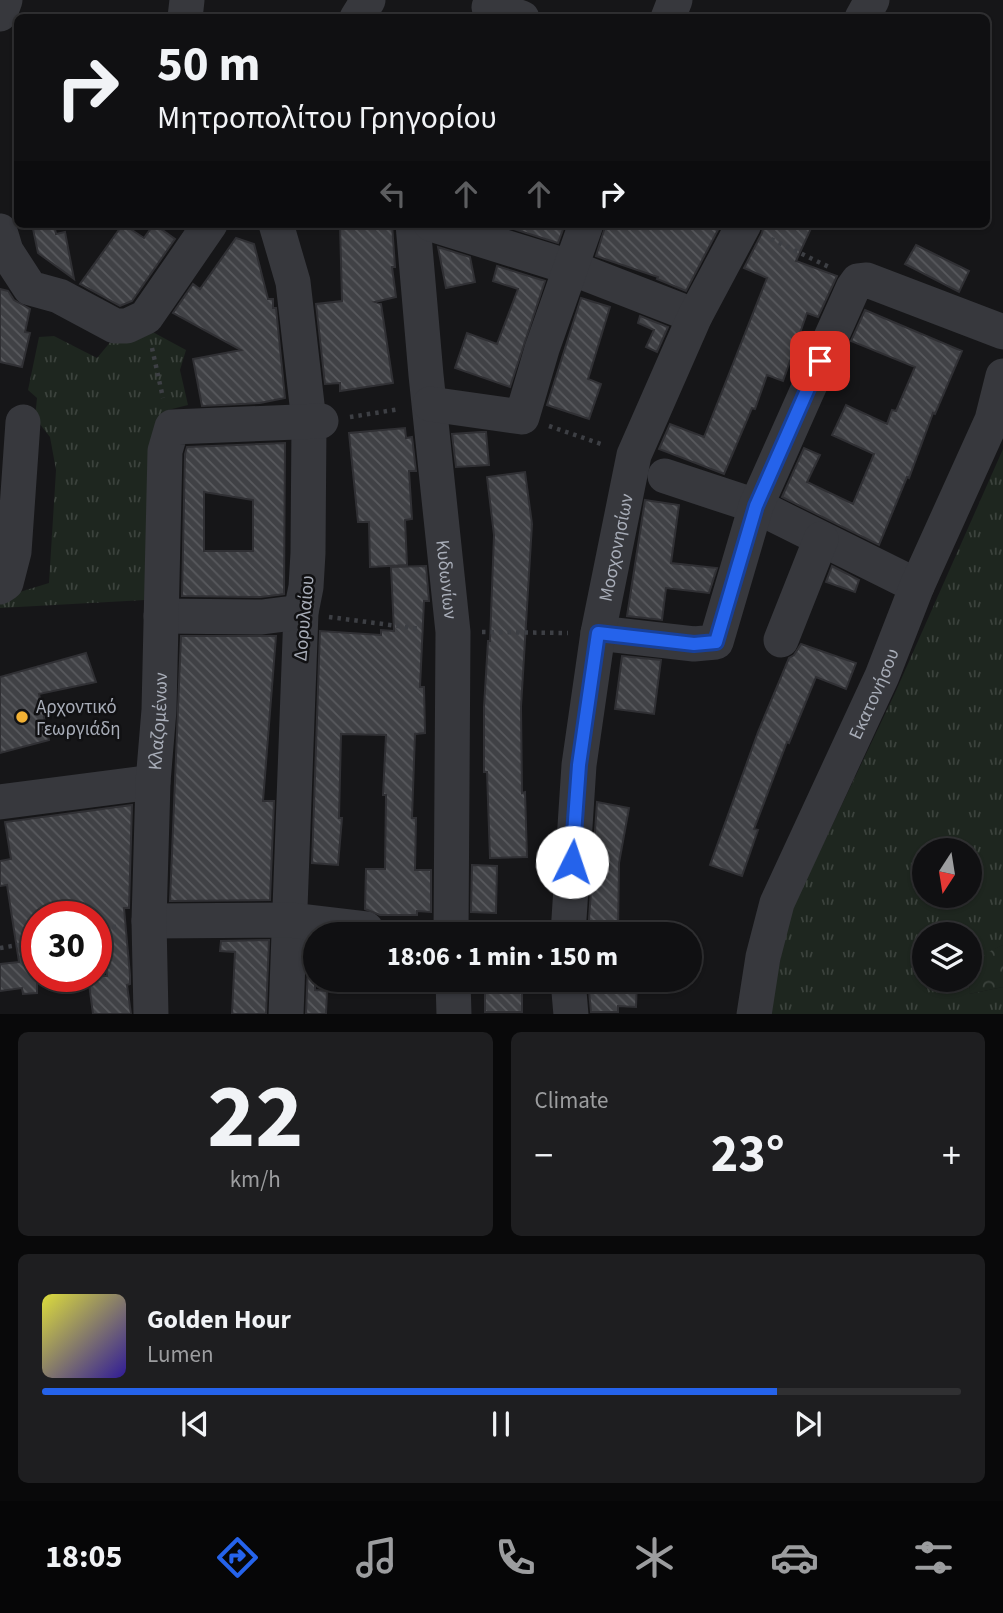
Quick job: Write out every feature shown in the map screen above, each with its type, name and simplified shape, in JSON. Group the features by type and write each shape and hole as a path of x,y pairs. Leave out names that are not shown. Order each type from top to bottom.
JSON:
{"street":[{"path":"0,15 5,0"},
{"path":"488,8 508,14"},
{"path":"0,231 6,251 30,288 60,296 115,326 127,326 146,317 207,228"},
{"name":"Δορυλαίου","path":"277,228 293,282 315,421 306,587 301,612 286,1014"},
{"name":"Κυδωνίων","path":"414,228 453,632 451,922"},
{"path":"444,228 569,267 695,316"},
{"path":"430,404 522,417 541,349 584,228"},
{"name":"Μοσχονησίων","path":"569,922 579,765 598,633 634,455 695,316 741,228"},
{"path":"598,633 694,644 716,642 756,506 858,281 867,280 1003,332"},
{"name":"Εκατονήσου","path":"754,1014 777,903 881,676 917,586 992,419 1003,376"},
{"path":"172,427 315,421"},
{"path":"0,587 6,583 14,552 23,422"},
{"name":"Κλαζομένων","path":"151,1014 149,921 153,782 159,710 162,489 165,451 172,427"},
{"path":"665,476 756,506 917,586"},
{"path":"782,640 821,539"},
{"path":"161,616 262,617 301,612"},
{"path":"0,802 153,782"},
{"path":"149,921 307,922"},
{"path":"453,992 454,1014"},
{"path":"569,992 570,1014"}],"path":[{"path":"749,228 858,281"},
{"path":"146,317 161,393 172,427"},
{"path":"315,421 430,404"},
{"path":"522,417 634,455"},
{"path":"301,612 453,632 598,633"},
{"path":"0,948 21,945"}],"green space":[{"path":"149,330 186,350 180,370 188,405 168,410 161,416 145,600 0,608 0,598 49,583 56,470 50,437 35,418 37,398 28,390 39,337 54,336 97,358 112,340"},
{"path":"1003,449 1003,945 982,959 982,922 912,922 912,992 969,994 1003,987 1003,1014 769,1014 789,916 895,693"},
{"path":"1003,945 1003,987 982,991 982,958"}],"building":[{"path":"33,228 55,228 56,234 65,232 74,279 38,253"},
{"path":"120,228 129,228 144,238 151,228 160,228 175,239 132,301 120,306 80,284"},
{"path":"340,228 392,228 395,267 392,267 396,297 375,302 381,304 393,383 340,391 340,383 325,384 316,304 342,301"},
{"path":"510,228 564,228 558,243"},
{"path":"605,228 719,228 686,291 657,279 658,277 596,256"},
{"path":"763,228 811,228 796,261 837,276 818,317 807,313 783,381 767,375 755,409 752,408 724,474 659,449 670,424 704,437 767,278 744,268"},
{"path":"236,238 254,244 268,299 273,299 273,308 276,308 285,398 260,403 202,406 193,359 241,350 173,313 193,284 200,289"},
{"path":"916,245 969,271 959,292 905,264"},
{"path":"438,247 470,257 475,282 446,288"},
{"path":"497,266 545,281 510,387 455,368 467,333 497,344 518,289 493,281"},
{"path":"0,289 8,291 14,300 30,309 25,332 30,333 22,367 0,362"},
{"path":"581,298 610,307 588,379 601,384 589,419 547,405"},
{"path":"865,310 962,351 935,414 933,413 909,478 907,477 879,545 782,497 804,448 820,455 807,482 853,504 874,454 832,435 846,405 887,424 892,410 896,411 915,367 851,341"},
{"path":"640,316 668,327 657,352 646,347 654,330 638,323"},
{"path":"405,428 406,438 412,437 416,471 409,471 412,519 405,520 407,565 370,567 369,522 358,522 349,433"},
{"path":"486,432 489,465 456,467 452,434"},
{"path":"285,443 284,594 261,597 182,596 187,447","holes":["204,492 253,500 253,551 204,551"]},
{"path":"525,472 532,524 521,707 522,793 525,792 527,857 490,858 487,772 484,772 484,707 490,641 494,535 487,477"},
{"path":"645,500 679,505 671,563 717,568 709,593 666,588 662,620 627,616"},
{"path":"426,566 429,601 424,601 420,687 424,687 425,733 415,734 412,818 416,818 415,870 431,870 431,912 417,911 417,915 380,915 365,909 366,869 385,869 386,795 383,795 386,735 341,734 339,818 342,818 338,865 312,863 320,631 381,635 381,630 394,631 391,567"},
{"path":"832,566 859,580 855,592 826,582"},
{"path":"181,636 276,636 263,801 274,801 270,900 170,901"},
{"path":"801,644 856,663 846,689 816,677 789,743 787,742 754,829 758,830 742,876 710,865 758,732 789,658"},
{"name":"Αρχοντικό Γεωργιάδη","path":"86,653 96,682 39,694 49,740 0,753 0,677"},
{"path":"622,656 661,660 654,714 615,709"},
{"path":"597,802 629,808 619,863 618,922 589,922"},
{"path":"132,805 129,908 124,908 131,1014 93,1014 90,992 112,992 112,901 21,901 21,988 0,991 0,964 19,962 7,885 0,886 0,861 11,859 5,822"},
{"path":"472,865 497,866 496,913 471,912"},
{"path":"269,940 266,1014 232,1014 235,952 220,951 221,941"},
{"path":"307,992 327,992 326,1014 306,1014"},
{"path":"485,992 522,992 522,1012 485,1012"},
{"path":"589,992 637,992 636,1007 618,1006 618,1012 591,1012"}],"place":[{"name":"Αρχοντικό Γεωργιάδη","path":"22,717"}],"route":[{"path":"572,862 579,765 598,633 694,644 716,642 756,506 820,361"}]}
